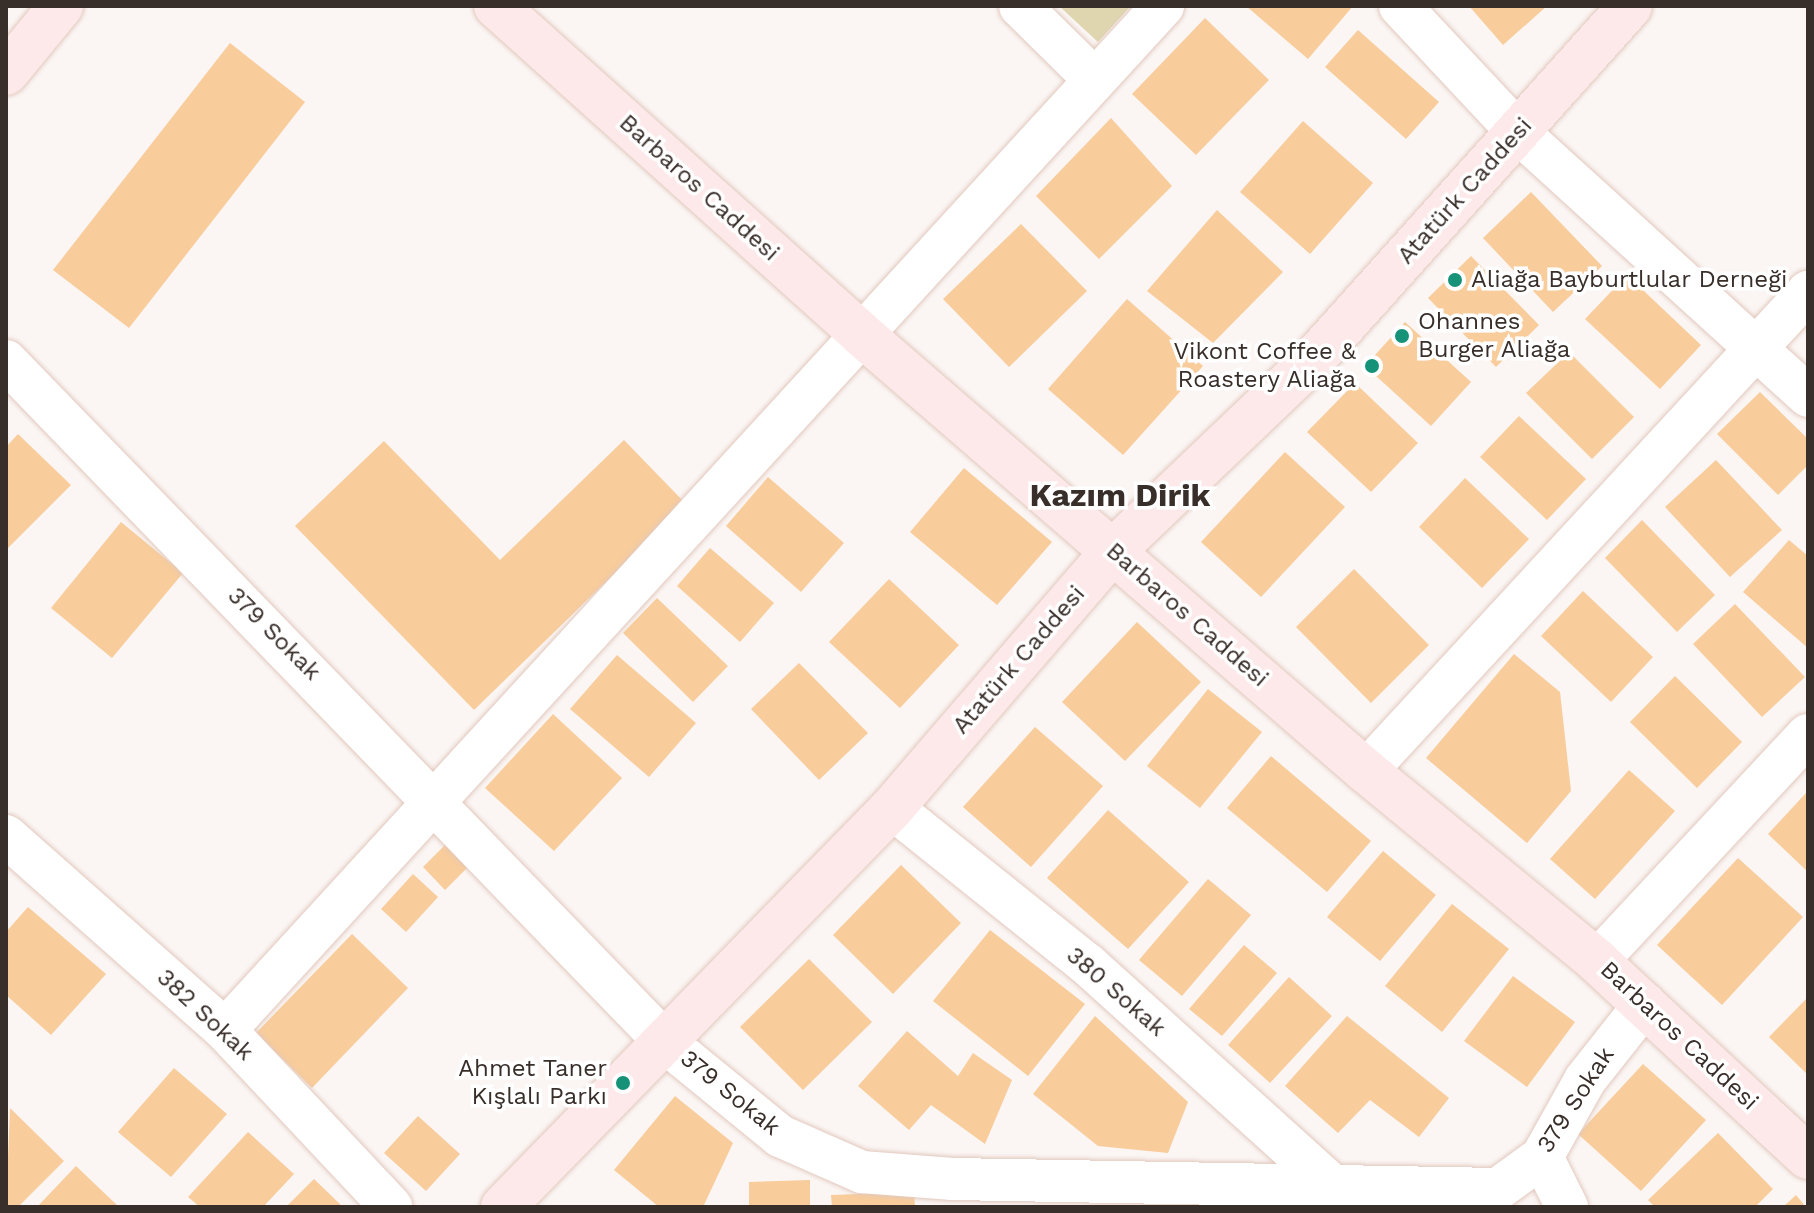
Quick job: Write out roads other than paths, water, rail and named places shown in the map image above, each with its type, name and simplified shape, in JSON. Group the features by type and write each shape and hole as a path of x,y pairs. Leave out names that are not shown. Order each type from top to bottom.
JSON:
{"street":[{"path":"6,73 61,6"},
{"name":"Barbaros Caddesi","path":"496,6 860,333 1366,771 1597,961 1808,1157"},
{"path":"1020,6 1095,80"},
{"path":"225,1030 860,333 1163,6"},
{"path":"1400,6 1518,132 1758,345 1808,396"},
{"name":"Atatürk Caddesi","path":"503,1207 892,808 1113,551 1310,363 1630,6"},
{"path":"1366,771 1808,292"},
{"name":"379 Sokak","path":"6,361 435,797 665,1042 780,1136 862,1172 954,1193 1332,1185 1498,1189 1542,1157 1585,1080 1645,1004"},
{"path":"1597,961 1808,735"},
{"name":"380 Sokak","path":"892,808 1087,964 1332,1185"},
{"name":"382 Sokak","path":"6,836 225,1030 391,1207"},
{"path":"1542,1157 1567,1207"}],"place":[{"name":"Aliağa Bayburtlular Derneği","path":"1455,280"},
{"name":"Ohannes Burger Aliağa","path":"1402,336"},
{"name":"Vikont Coffee & Roastery Aliağa","path":"1372,366"},
{"name":"Ahmet Taner Kışlalı Parkı","path":"623,1083"}],"district":[{"name":"Kazım Dirik","path":"1120,495"}]}
